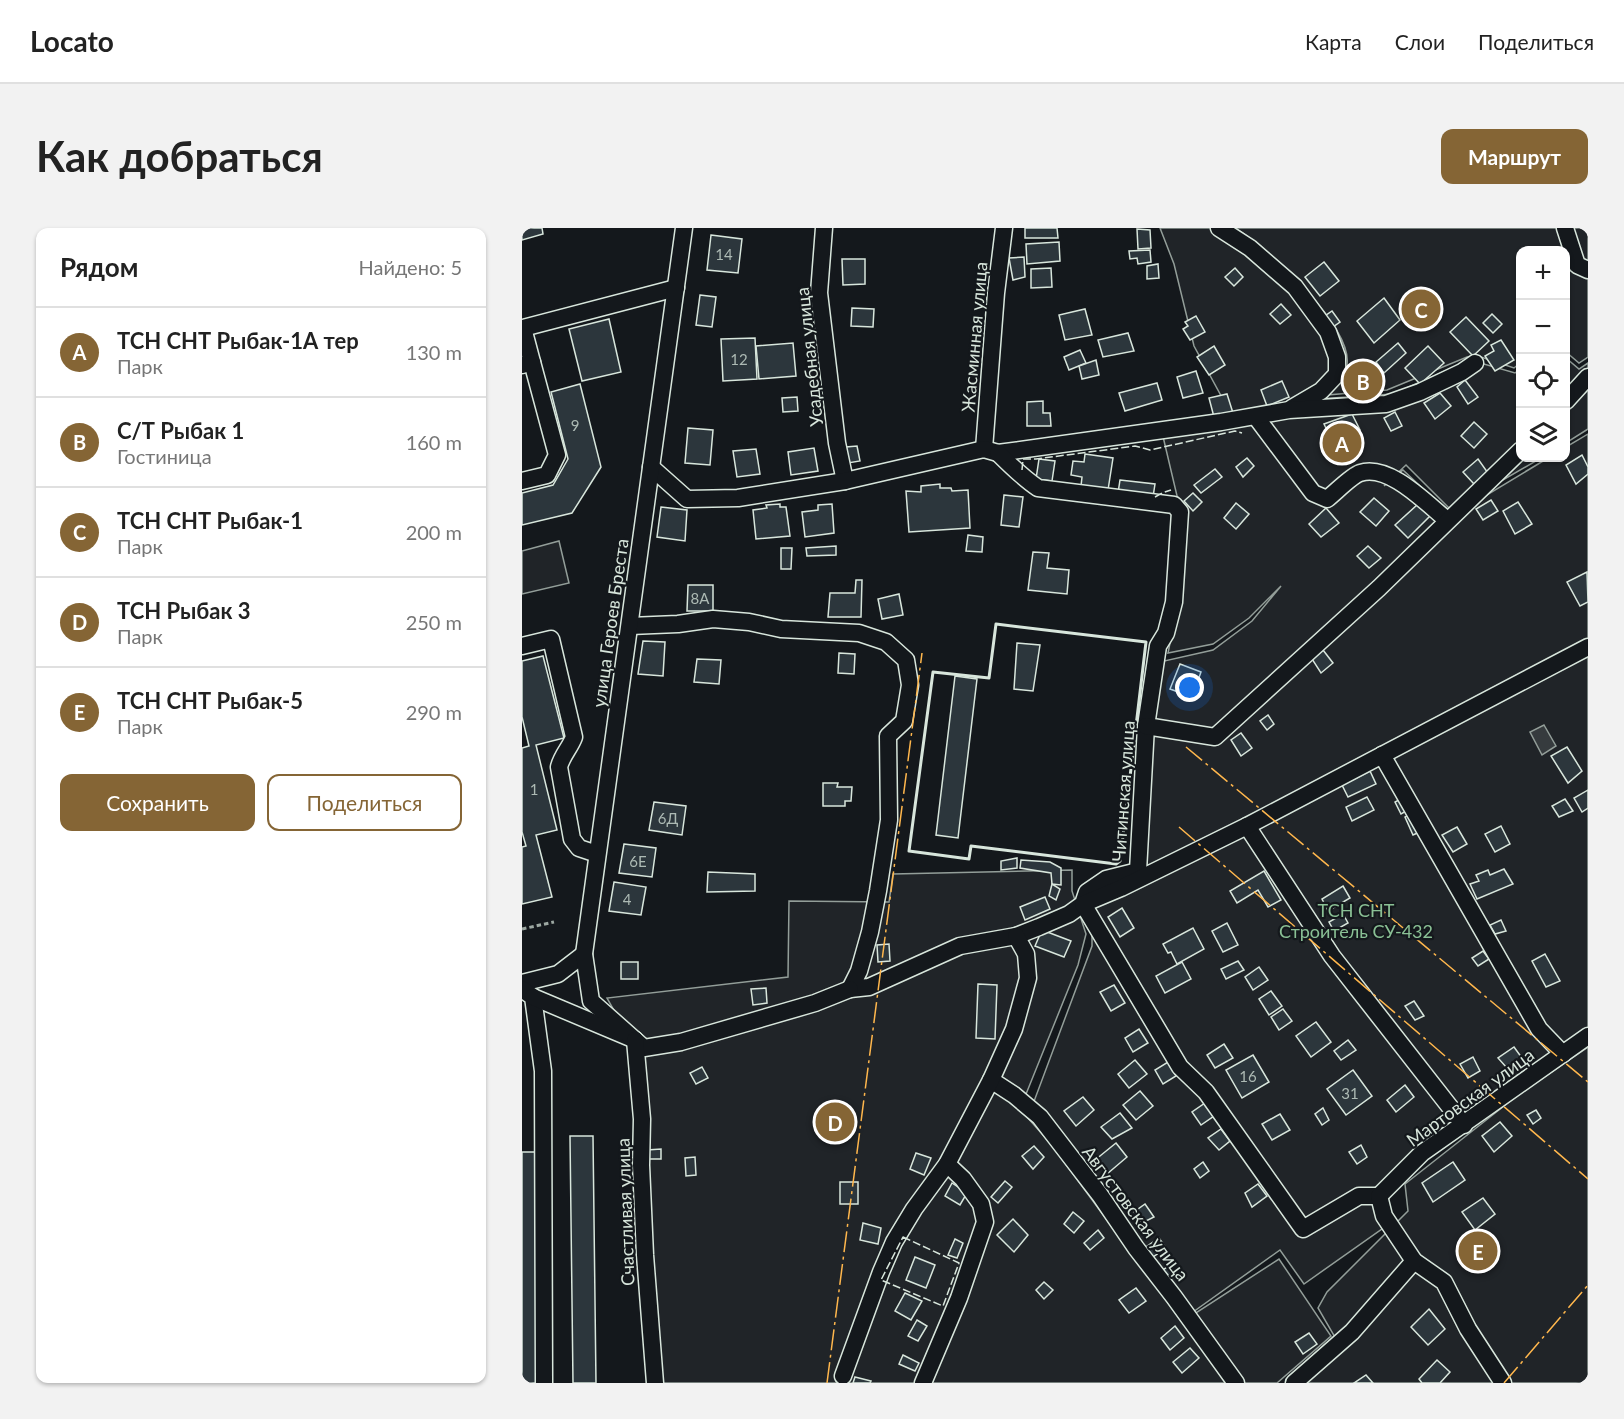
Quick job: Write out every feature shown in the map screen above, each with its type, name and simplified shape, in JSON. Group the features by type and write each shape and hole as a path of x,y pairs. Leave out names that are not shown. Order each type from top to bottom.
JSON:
{"street":[{"name":"улица Героев Бреста","path":"584,954 684,228"},
{"name":"Усадебная улица","path":"824,228 819,293 837,443 845,481"},
{"name":"Жасминная улица","path":"991,451 996,293 1004,228"},
{"path":"1219,228 1250,248 1295,287 1328,332 1337,357 1337,374 1321,391 1289,410"},
{"path":"1565,228 1577,265 1588,270"},
{"path":"522,481 547,475 557,455 527,364 523,328 676,288"},
{"path":"651,467 687,499 738,498 845,481 991,451 1256,417 1289,410 1386,404 1420,392 1462,372 1475,363"},
{"path":"1570,397 1588,377"},
{"path":"1256,417 1313,493 1327,499 1360,473 1378,473 1396,479 1447,520"},
{"name":"Читинская улица","path":"635,1040 644,1048 681,1042 815,1003 850,989 869,987 960,946 1016,936 1070,914 1083,904 1087,892 1106,879 1138,871 1146,726 1158,646 1166,633 1174,602 1180,512 1174,505 1038,488 1021,477 1013,466 991,451"},
{"path":"1146,726 1215,737 1378,588 1516,455"},
{"path":"630,626 678,624 713,619 781,628 859,633 886,642 906,660 910,685 904,722 888,736 889,820 878,891 859,971 850,989"},
{"path":"522,646 551,639 574,737 570,747 562,756 559,767 572,839 579,849 597,854"},
{"path":"1503,1383 1468,1329 1444,1282 1414,1261 1384,1216 1379,1196 1359,1196 1303,1229 1206,1092 1180,1068 1083,904 1121,888 1247,826 1588,647"},
{"path":"1382,755 1539,1029 1563,1054"},
{"path":"1247,826 1332,956 1464,1125"},
{"path":"843,1376 894,1242 914,1209 947,1164 991,1080 1014,1029 1028,978 1026,954 1016,936"},
{"path":"522,982 558,974 584,954 591,1001 635,1040"},
{"path":"528,993 635,1040"},
{"path":"528,993 543,1071 543,1383"},
{"name":"Мартовская улица","path":"1379,1196 1422,1153 1588,1036"},
{"name":"Счастливая улица","path":"635,1040 642,1119 641,1165 645,1255 655,1383"},
{"name":"Августовская улица","path":"991,1080 1014,1095 1040,1117 1100,1195 1136,1248 1236,1383"},
{"path":"923,1383 959,1298 985,1222 981,1204 963,1179 947,1164"},
{"path":"1294,1383 1352,1332 1414,1261"}],"path":[{"path":"522,929 554,922"}],"green space":[{"name":"ТСН СНТ Строитель СУ-432","path":"1160,228 1227,228 1340,346 1317,399 1393,394 1470,360 1516,372 1516,462 1534,462 1451,510 1406,465 1384,486 1403,470 1452,516 1541,462 1570,462 1570,445 1588,434 1588,1034 1386,1189 1388,1209 1396,1219 1304,1284 1280,1250 1193,1312 1033,1104 1092,946 1092,894 1131,864 1164,661 1213,650 1252,621 1281,586 1249,618 1213,644 1168,653 1172,633 1178,500 1161,428 1232,416 1194,346 1174,264"},
{"path":"1235,228 1561,228 1588,275 1588,357 1579,363 1570,355 1570,246 1516,246 1516,366 1514,368 1478,356 1467,357 1387,390 1327,395 1340,382 1347,365 1345,349 1336,330 1305,289 1249,237"},
{"path":"1572,228 1588,228 1588,263 1581,259"},
{"path":"1570,361 1579,369 1588,363 1588,429 1570,440"},
{"path":"559,541 569,583 522,594 522,551"},
{"path":"1072,870 1072,891 1086,934 1078,965 1020,1109 1051,1144 1182,1322 1279,1259 1331,1336 1277,1383 650,1383 633,1141 638,1135 640,1056 607,998 788,977 789,901 889,902 893,874"},
{"path":"1588,1047 1588,1383 1298,1383 1339,1344 1318,1308 1327,1292 1408,1211 1405,1184 1518,1095"}],"shaded area":[{"path":"1544,725 1556,746 1542,755 1530,732"}],"building":[{"path":"522,228 542,228 543,234 522,240"},
{"path":"1025,228 1057,228 1058,238 1025,238"},
{"path":"1137,229 1150,230 1151,248 1138,249"},
{"path":"711,235 742,239 738,273 707,270"},
{"path":"1059,242 1060,261 1027,264 1026,244"},
{"path":"1150,250 1151,262 1138,264 1137,258 1130,259 1129,251"},
{"path":"1024,257 1025,277 1013,280 1009,258"},
{"path":"842,259 865,259 865,284 843,285"},
{"path":"1324,262 1339,281 1320,296 1305,277"},
{"path":"1158,264 1159,278 1147,279 1147,266"},
{"path":"1051,268 1052,287 1031,288 1031,269"},
{"path":"1235,268 1243,277 1234,286 1225,277"},
{"path":"700,295 716,297 712,327 696,325"},
{"path":"1384,298 1400,320 1374,343 1357,321"},
{"path":"1281,304 1291,315 1280,324 1270,314"},
{"path":"852,308 874,309 873,327 851,326"},
{"path":"1085,309 1092,335 1065,340 1059,315"},
{"path":"1332,311 1340,322 1330,329 1322,318"},
{"path":"1492,314 1502,324 1493,333 1483,323"},
{"path":"1196,316 1205,332 1190,340 1183,329 1188,326 1185,322"},
{"path":"1466,317 1489,341 1473,356 1450,332"},
{"path":"609,319 621,372 582,381 569,329"},
{"path":"1128,333 1134,351 1103,357 1098,340"},
{"path":"755,338 757,379 723,381 721,339"},
{"path":"1501,340 1514,360 1495,371 1485,356 1494,351 1491,345"},
{"path":"793,343 796,376 759,379 756,346"},
{"path":"1398,343 1406,353 1384,373 1376,362"},
{"path":"1214,346 1225,365 1209,375 1197,357"},
{"path":"1428,346 1444,363 1420,384 1405,368"},
{"path":"1080,350 1086,363 1069,370 1064,357"},
{"path":"1096,360 1099,375 1082,379 1079,366"},
{"path":"1196,371 1203,393 1183,398 1177,377"},
{"path":"1465,380 1478,397 1468,404 1457,387"},
{"path":"1282,381 1289,397 1267,406 1261,390"},
{"path":"1157,383 1162,400 1125,411 1119,393"},
{"path":"580,384 601,467 572,513 522,525 522,493 553,485 568,459 551,392"},
{"path":"1440,393 1451,406 1435,419 1424,403"},
{"path":"1227,394 1233,413 1214,417 1209,398"},
{"path":"797,397 798,411 783,412 782,398"},
{"path":"1043,401 1043,413 1050,413 1051,426 1027,426 1027,402"},
{"path":"1395,412 1402,426 1391,431 1384,418"},
{"path":"1352,414 1360,430 1333,443 1324,424"},
{"path":"1474,422 1487,434 1474,448 1461,436"},
{"path":"688,428 713,430 710,465 685,463"},
{"path":"857,446 860,461 848,463 846,447"},
{"path":"814,448 818,471 791,475 788,452"},
{"path":"756,449 760,474 737,477 733,451"},
{"path":"1085,454 1113,458 1108,490 1081,486 1082,477 1071,475 1073,461 1084,462"},
{"path":"1582,455 1588,467 1588,474 1576,484 1566,465"},
{"path":"1247,458 1254,466 1243,477 1236,467"},
{"path":"1039,459 1055,461 1052,481 1036,479"},
{"path":"1478,459 1488,473 1474,484 1463,472"},
{"path":"1215,469 1222,477 1201,493 1194,485"},
{"path":"1120,480 1155,484 1153,497 1118,493"},
{"path":"940,484 940,488 951,488 952,491 968,490 970,528 909,532 906,491 921,492 921,486"},
{"path":"1193,493 1202,502 1193,511 1184,501"},
{"path":"1004,495 1023,497 1019,527 1001,525"},
{"path":"1374,498 1389,511 1376,526 1360,512"},
{"path":"1491,500 1498,511 1483,520 1476,509"},
{"path":"1518,502 1532,524 1515,534 1503,511"},
{"path":"1236,503 1249,514 1236,529 1224,518"},
{"path":"780,504 780,507 786,507 790,536 756,539 753,510 767,508 766,505"},
{"path":"832,504 834,533 805,537 802,512 818,510 818,505"},
{"path":"1417,505 1430,516 1408,538 1395,525"},
{"path":"661,507 687,510 685,541 657,537"},
{"path":"1326,508 1339,523 1321,537 1309,524"},
{"path":"968,535 983,537 982,552 966,551"},
{"path":"836,546 836,555 807,556 806,548"},
{"path":"1368,546 1381,558 1369,568 1357,556"},
{"path":"781,548 792,548 791,569 781,569"},
{"path":"1033,552 1049,553 1047,568 1069,570 1067,594 1028,590"},
{"path":"1587,572 1588,602 1580,606 1567,582"},
{"path":"856,580 862,580 861,617 828,617 830,593 855,593"},
{"path":"688,585 713,585 713,611 687,611"},
{"path":"899,594 903,615 882,619 878,599"},
{"path":"643,641 665,642 663,676 638,674"},
{"path":"1017,643 1040,645 1033,691 1014,689"},
{"path":"1323,650 1333,663 1321,673 1312,659"},
{"path":"839,653 855,654 854,674 838,673"},
{"path":"543,656 564,738 536,745 557,830 536,835 552,897 522,904 522,847 526,846 522,832 522,748 529,746 522,717 522,661"},
{"path":"697,659 721,660 719,684 694,682"},
{"path":"1180,664 1201,672 1192,697 1170,689"},
{"path":"955,676 977,679 958,838 936,835"},
{"path":"1268,715 1274,724 1267,730 1260,721"},
{"path":"1241,733 1252,748 1241,756 1231,740"},
{"path":"1567,747 1582,771 1568,783 1551,756"},
{"path":"1370,771 1376,784 1348,797 1342,785"},
{"path":"823,783 838,783 837,787 852,787 851,801 845,801 845,806 823,806"},
{"path":"1588,790 1588,808 1582,812 1574,798"},
{"path":"1367,797 1374,810 1352,821 1346,807"},
{"path":"1404,797 1410,809 1401,814 1395,802"},
{"path":"1565,799 1573,811 1559,817 1552,806"},
{"path":"654,802 686,806 682,835 649,830"},
{"path":"1414,812 1422,831 1413,835 1405,817"},
{"path":"1501,826 1510,844 1495,852 1485,834"},
{"path":"1457,827 1467,844 1453,852 1442,835"},
{"path":"624,844 656,848 652,877 619,873"},
{"path":"1017,858 1017,868 1001,870 1001,861"},
{"path":"1021,860 1050,862 1061,868 1061,885 1052,884 1051,873 1020,868"},
{"path":"1504,869 1513,884 1477,899 1470,884 1479,881 1476,875 1488,870 1490,875"},
{"path":"1264,871 1281,900 1268,907 1258,890 1237,903 1230,891"},
{"path":"708,872 755,874 755,891 707,892"},
{"path":"614,882 646,887 641,915 609,911"},
{"path":"1052,884 1060,889 1056,900 1049,896"},
{"path":"1343,886 1350,898 1328,911 1322,899"},
{"path":"1045,897 1050,909 1025,920 1020,907"},
{"path":"1122,908 1134,928 1120,937 1108,917"},
{"path":"1343,914 1348,923 1334,931 1329,922"},
{"path":"1501,920 1506,931 1495,934 1490,925"},
{"path":"1227,923 1238,945 1223,952 1212,931"},
{"path":"1193,928 1204,949 1177,964 1171,952 1168,953 1163,944"},
{"path":"1042,930 1071,941 1064,957 1035,946"},
{"path":"889,944 890,961 878,962 877,945"},
{"path":"1483,951 1489,959 1478,966 1472,958"},
{"path":"1545,954 1560,981 1546,987 1532,961"},
{"path":"1238,961 1244,970 1226,979 1221,969"},
{"path":"621,962 638,962 638,979 621,979"},
{"path":"1182,962 1191,979 1165,993 1156,976"},
{"path":"1259,967 1268,980 1253,990 1245,977"},
{"path":"978,984 997,985 995,1039 976,1038"},
{"path":"1114,985 1125,1003 1111,1011 1100,992"},
{"path":"766,988 767,1003 753,1005 751,989"},
{"path":"1271,991 1282,1006 1269,1015 1259,999"},
{"path":"1414,1001 1424,1016 1415,1020 1405,1006"},
{"path":"1283,1009 1292,1021 1279,1030 1271,1017"},
{"path":"1316,1022 1331,1042 1311,1057 1296,1036"},
{"path":"1139,1029 1148,1043 1133,1052 1125,1038"},
{"path":"1348,1040 1356,1050 1341,1060 1334,1051"},
{"path":"1224,1044 1233,1058 1215,1068 1207,1055"},
{"path":"1514,1047 1522,1058 1507,1068 1498,1058"},
{"path":"1253,1055 1269,1082 1242,1098 1226,1070"},
{"path":"1473,1057 1480,1071 1468,1078 1460,1064"},
{"path":"1135,1060 1147,1074 1129,1088 1118,1074"},
{"path":"1168,1062 1176,1076 1163,1084 1155,1070"},
{"path":"702,1067 708,1078 696,1084 690,1073"},
{"path":"1353,1070 1372,1096 1346,1115 1327,1089"},
{"path":"1405,1085 1414,1097 1396,1112 1387,1100"},
{"path":"1140,1091 1153,1106 1136,1120 1123,1105"},
{"path":"1083,1097 1094,1110 1076,1126 1064,1111"},
{"path":"1205,1103 1214,1116 1201,1125 1192,1112"},
{"path":"1323,1108 1329,1120 1322,1125 1315,1114"},
{"path":"1536,1110 1541,1118 1533,1124 1527,1115"},
{"path":"1120,1113 1132,1128 1112,1139 1101,1127"},
{"path":"1280,1114 1290,1130 1272,1140 1262,1124"},
{"path":"1500,1122 1512,1136 1494,1152 1482,1136"},
{"path":"1221,1129 1230,1141 1219,1150 1208,1138"},
{"path":"570,1136 593,1136 596,1383 573,1383"},
{"path":"1116,1143 1127,1157 1107,1174 1095,1160"},
{"path":"1361,1145 1367,1157 1357,1164 1349,1152"},
{"path":"1034,1146 1044,1157 1033,1169 1022,1156"},
{"path":"661,1149 661,1159 647,1159 647,1150"},
{"path":"522,1152 548,1152 552,1383 522,1383"},
{"path":"916,1153 931,1158 924,1175 910,1169"},
{"path":"695,1157 696,1175 686,1176 685,1158"},
{"path":"1203,1162 1209,1171 1200,1178 1194,1169"},
{"path":"1453,1162 1465,1180 1433,1202 1422,1183"},
{"path":"1005,1181 1012,1187 998,1203 991,1197"},
{"path":"840,1182 858,1182 858,1204 840,1204"},
{"path":"952,1183 967,1193 960,1205 945,1196"},
{"path":"1258,1184 1267,1196 1252,1207 1245,1193"},
{"path":"1483,1198 1495,1214 1475,1230 1462,1212"},
{"path":"1145,1204 1154,1217 1142,1223 1134,1212"},
{"path":"1073,1212 1084,1221 1074,1233 1064,1224"},
{"path":"1013,1219 1028,1235 1014,1252 997,1235"},
{"path":"863,1223 881,1228 878,1244 860,1240"},
{"path":"1098,1230 1104,1238 1090,1250 1084,1243"},
{"path":"1159,1238 1166,1248 1150,1259 1143,1249"},
{"path":"955,1239 963,1243 957,1258 948,1255"},
{"path":"915,1257 935,1265 926,1288 906,1280"},
{"path":"1173,1263 1179,1273 1167,1282 1160,1272"},
{"path":"1044,1282 1053,1290 1044,1299 1036,1290"},
{"path":"1136,1288 1146,1301 1129,1313 1119,1300"},
{"path":"905,1293 922,1301 911,1320 895,1311"},
{"path":"1429,1309 1445,1329 1428,1345 1411,1327"},
{"path":"917,1320 927,1326 918,1341 908,1336"},
{"path":"1175,1326 1184,1338 1170,1350 1161,1338"},
{"path":"1309,1333 1317,1344 1303,1354 1295,1342"},
{"path":"1190,1348 1199,1358 1182,1373 1173,1362"},
{"path":"903,1355 919,1363 915,1371 899,1364"},
{"path":"1437,1360 1450,1372 1440,1383 1422,1383 1419,1379"},
{"path":"1366,1375 1373,1383 1354,1383"},
{"path":"855,1377 871,1381 870,1383 853,1383"}],"fence":[{"path":"1022,470 1023,459 1135,446 1150,450 1235,431 1242,433"},
{"path":"1155,497 1171,490"},
{"path":"903,1237 959,1263 943,1306 881,1280 903,1237"}],"wall":[{"path":"996,624 1146,642 1120,861 1116,864 971,846 969,859 909,851 933,672 989,678 996,624"}],"power":[{"path":"827,1383 922,653"},
{"path":"1186,747 1588,1082"},
{"path":"1179,827 1588,1179"},
{"path":"1504,1383 1588,1285"}],"place":[{"name":"ТСН СНТ Рыбак-1","path":"1421,309"},
{"name":"С/Т Рыбак 1","path":"1363,381"},
{"name":"ТСН СНТ Рыбак-1А тер","path":"1342,443"},
{"name":"ТСН Рыбак 3","path":"835,1122"},
{"name":"ТСН СНТ Рыбак-5","path":"1478,1251"}]}
